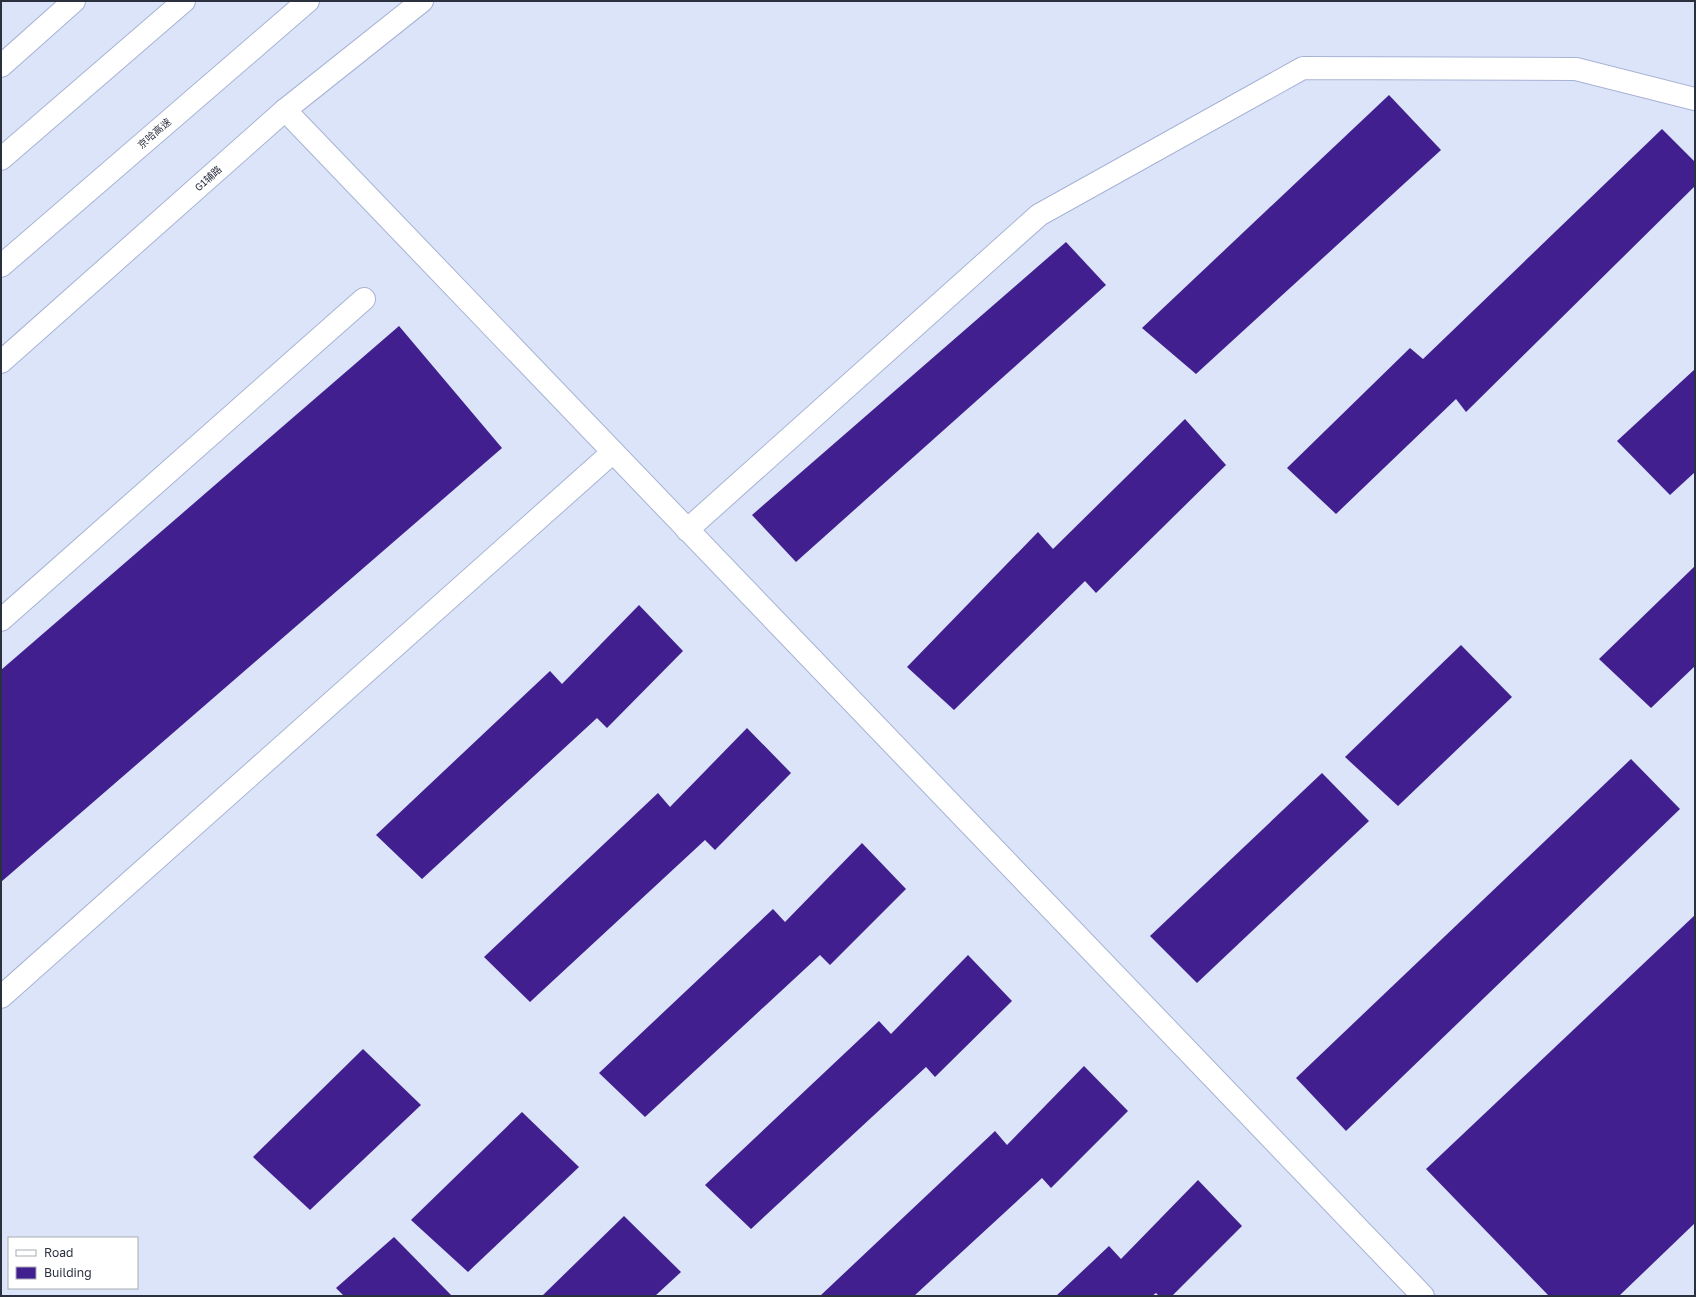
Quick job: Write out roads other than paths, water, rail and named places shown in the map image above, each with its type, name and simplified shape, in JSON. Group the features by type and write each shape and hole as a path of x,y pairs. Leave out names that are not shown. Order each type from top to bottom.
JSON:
{"main road":[{"path":"1,66 74,1"},
{"path":"1,159 184,1"},
{"name":"京哈高速","path":"1,266 308,1"},
{"name":"G1辅路","path":"1,362 284,110 422,1"},
{"path":"687,530 1039,215 1303,68 1576,69 1695,99"},
{"path":"284,110 1423,1296"},
{"path":"1,620 364,299"},
{"path":"1,997 613,452"}]}
